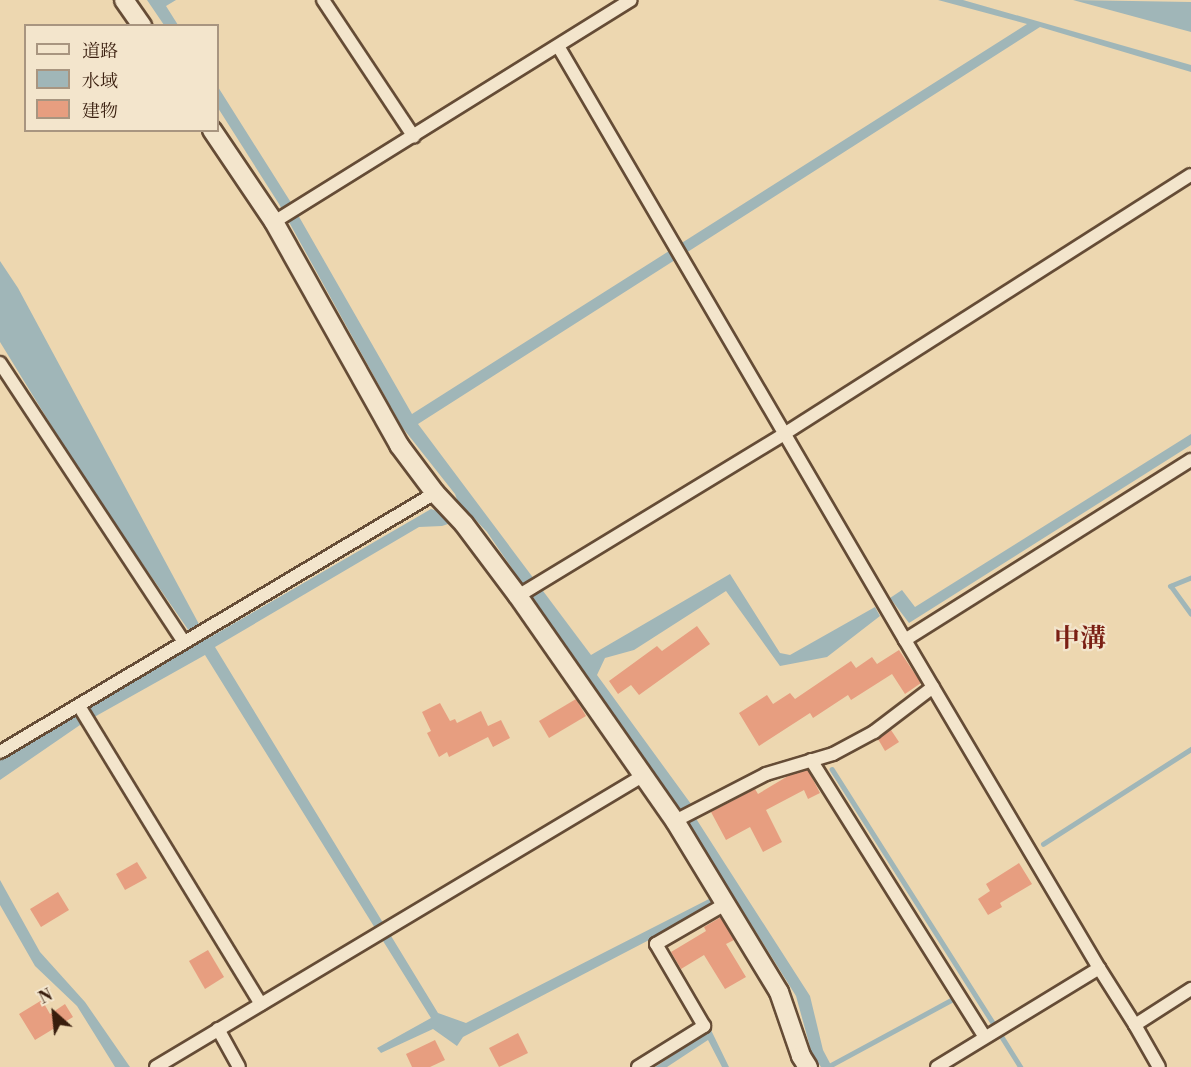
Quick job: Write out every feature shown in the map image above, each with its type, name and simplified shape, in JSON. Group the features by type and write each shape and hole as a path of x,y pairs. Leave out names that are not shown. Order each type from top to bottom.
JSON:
{"street":[{"path":"124,0 141,24"},
{"path":"323,0 414,137"},
{"path":"274,222 414,137 630,0"},
{"path":"558,46 905,640 1159,1067"},
{"path":"213,132 274,222 399,445 435,493 464,524 518,596 675,821 727,903 779,992 801,1056 808,1067"},
{"path":"518,596 784,434 1191,175"},
{"path":"0,363 188,640"},
{"path":"905,640 1191,460"},
{"path":"0,752 435,493"},
{"path":"675,821 766,774 833,754 874,732 933,687"},
{"path":"79,706 261,1004"},
{"path":"811,760 985,1037"},
{"path":"156,1067 644,776"},
{"path":"638,1067 704,1026 656,944 727,903"},
{"path":"937,1067 1099,968"},
{"path":"1135,1024 1191,989"},
{"path":"218,1029 239,1067"}],"water":[{"path":"147,0 176,0 166,6 177,24 163,24"},
{"path":"938,0 963,0 1191,65 1191,72 1040,27 418,424 591,655 730,574 780,653 790,655 875,607 880,616 827,657 780,666 726,591 634,650 605,658 597,675 691,804 683,809 677,808 487,532 472,516 442,526 419,527 215,647 438,1013 466,1023 709,899 712,904 651,939 463,1037 457,1046 433,1029 381,1053 377,1048 431,1018 205,655 80,725 0,780 0,760 198,644 86,482 0,342 0,261 18,288 207,639 431,509 443,513 459,505 455,494 402,427 279,204 219,110 219,89 290,201 412,414 1027,24"},
{"path":"1073,0 1191,2 1191,32"},
{"path":"1191,434 1191,445 909,623 890,598 902,590 915,607"},
{"path":"695,817 810,996 823,1050 832,1067 821,1067 812,1054 796,996 688,823"},
{"path":"0,880 40,952 85,1002 130,1067 115,1067 77,1006 35,966 0,905"},
{"path":"711,1030 729,1067 722,1067 708,1040 667,1067 655,1067"}],"building":[{"path":"697,626 710,644 639,695 631,685 618,694 609,681 657,646 662,651"},
{"path":"899,650 921,683 905,694 892,674 851,700 848,695 813,718 810,713 759,746 739,713 767,695 773,704 790,693 795,699 851,661 856,668 872,657 877,664"},
{"path":"576,699 586,716 549,738 539,721"},
{"path":"440,703 450,721 455,719 457,723 481,711 488,726 501,720 510,738 493,747 488,737 449,757 447,752 439,757 427,733 431,731 422,712"},
{"path":"891,730 899,742 885,751 878,739"},
{"path":"808,770 820,793 808,799 804,790 766,810 782,842 763,852 750,827 726,840 711,812 755,789 758,794 788,776"},
{"path":"137,862 147,878 125,890 116,874"},
{"path":"1019,863 1032,884 1000,903 1002,907 988,915 978,899 990,891 986,884"},
{"path":"58,892 69,910 41,927 30,909"},
{"path":"721,917 734,940 726,944 746,977 725,989 704,955 681,969 671,952 706,931 704,927"},
{"path":"208,950 224,977 205,989 189,961"},
{"path":"42,1000 50,1014 65,1004 73,1017 35,1040 19,1014"},
{"path":"518,1033 528,1053 499,1067 489,1048"},
{"path":"435,1040 445,1060 430,1067 412,1067 406,1054"}],"waterway":[{"path":"1191,578 1171,586 1191,614"},
{"path":"1043,844 1191,749"},
{"path":"832,769 993,1023"},
{"path":"831,1065 951,1000"},
{"path":"1002,1037 1021,1067"}],"district":[{"name":"中溝","path":"1080,640"}]}
